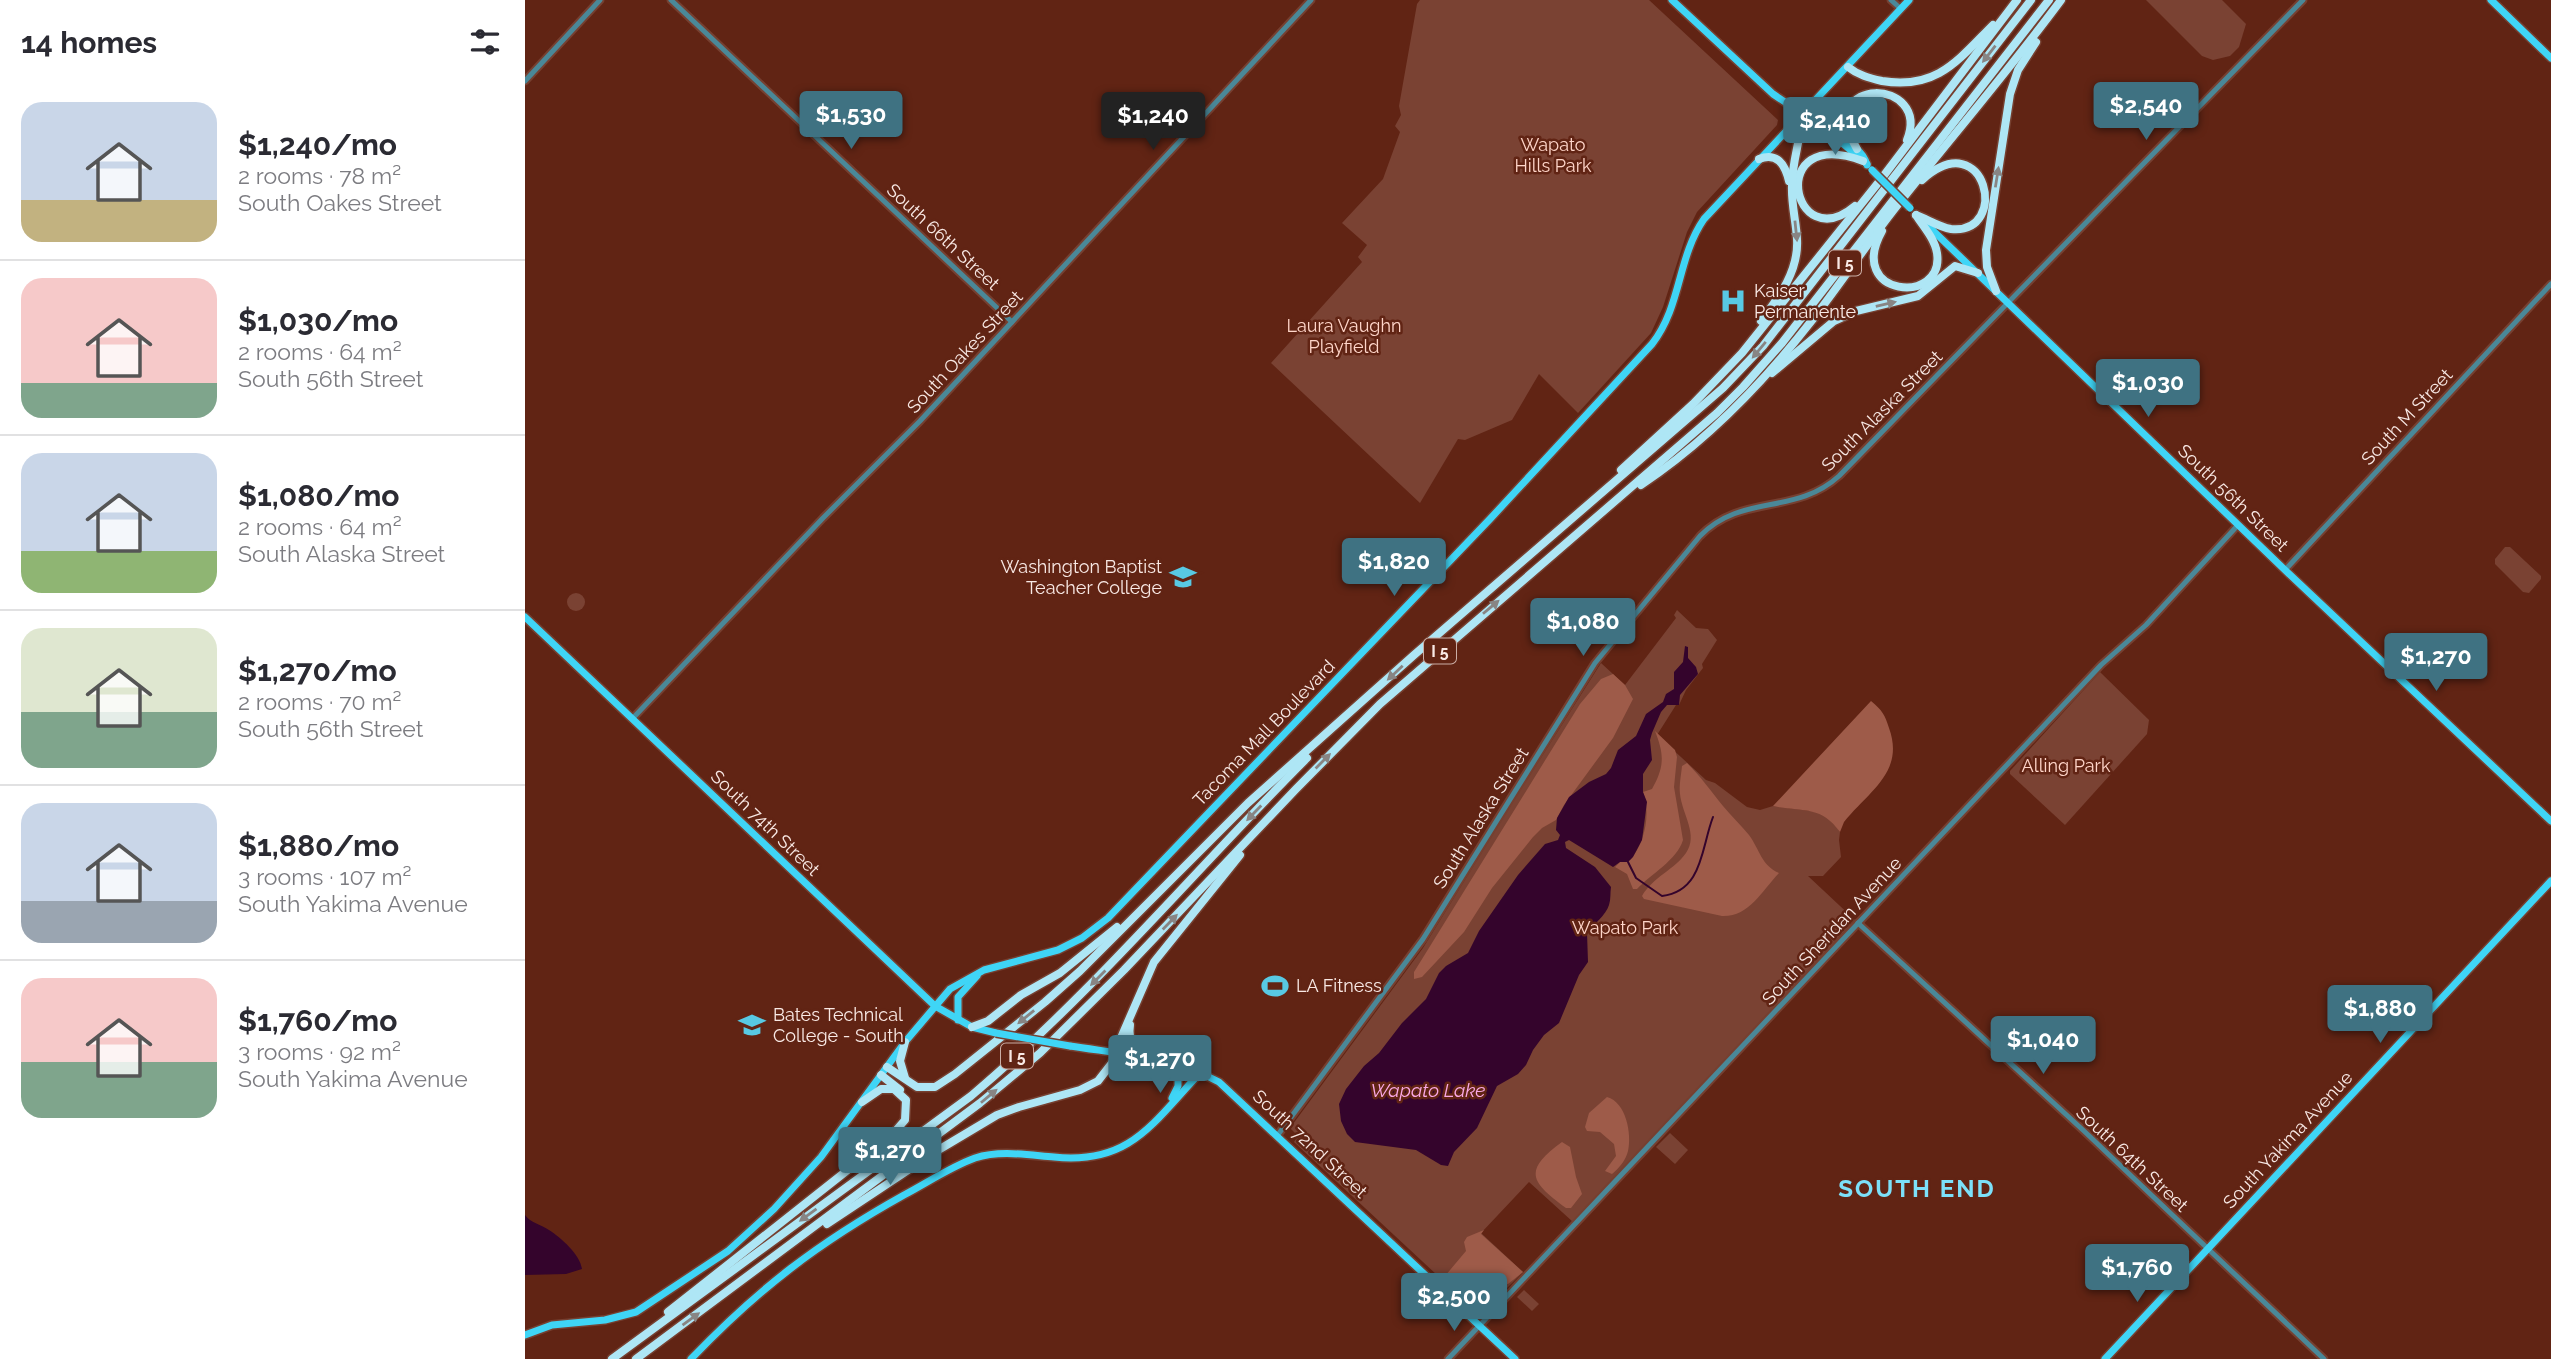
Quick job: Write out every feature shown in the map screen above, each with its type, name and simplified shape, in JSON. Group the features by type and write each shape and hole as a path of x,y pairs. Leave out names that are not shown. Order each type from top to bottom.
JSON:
{"highway":[{"path":"1847,66 1865,77 1889,82 1915,82 1934,77 1957,62 2017,0"},
{"path":"1521,563 1700,397 1750,344 1882,178 2017,0"},
{"name":"I 5","path":"613,1358 971,1096 1013,1060 1104,972 1290,775 1371,695 1694,414 1745,366 2031,0"},
{"name":"I 5","path":"636,1359 980,1103 1040,1053 1124,970 1347,736 1422,667 1717,413 1761,368 2049,0"},
{"path":"1749,393 1814,318 1901,201 2003,78 2063,0"},
{"path":"1996,291 1987,267 1986,250 2010,94 2018,70 2063,0"},
{"path":"1857,149 1847,126 1852,106 1861,97 1873,92 1883,92 1894,97 1907,112 1910,133 1882,178"},
{"path":"1793,208 1792,183 1802,115"},
{"path":"1867,165 1832,154 1824,154 1812,160 1803,168 1798,179 1801,202 1814,215 1830,218 1852,209 1875,187"},
{"path":"1700,397 1765,316 1790,276 1797,257 1788,174 1777,158 1769,156 1759,159"},
{"path":"1949,164 1961,164 1972,169 1984,184 1987,196 1984,208 1976,219 1966,226 1950,229 1913,211 1934,242 1937,264 1924,283 1911,288 1896,288 1878,274 1873,256 1880,234 1901,201 1934,171 1949,164"},
{"path":"1615,503 1668,467 1820,330 1840,317 1918,296 1930,289 1955,266 1978,273"},
{"path":"887,1067 919,1088 931,1088 955,1074 1080,971 1163,885 1248,803 1371,695"},
{"path":"777,1255 981,1124 1019,1107 1090,1086 1107,1071 1146,976 1161,952 1275,810"},
{"path":"972,1027 988,1021 1021,995 1059,973 1163,885"},
{"path":"1135,1006 1130,1025 1130,1040 1136,1049 1153,1059"},
{"path":"905,1042 900,1065 902,1074 910,1083"},
{"path":"613,1358 712,1275 895,1133 906,1117 906,1100 895,1084 881,1075"},
{"path":"862,1101 874,1092 887,1088 897,1091 906,1100"}],"main road":[{"name":"South 56th Street","path":"1672,0 1770,92 1828,131 1867,165 2238,525 2551,821"},
{"name":"Tacoma Mall Boulevard","path":"525,1335 561,1324 628,1315 651,1304 708,1265 742,1240 786,1197 821,1157 905,1042 955,986 984,970 1058,950 1089,933 1116,910 1652,344 1673,310 1685,259 1699,226 1909,0"},
{"path":"2491,0 2551,58"},
{"name":"South 56th Street","path":"1828,131 1833,130 1857,149 1867,159 1867,165"},
{"name":"South 74th Street","path":"525,617 935,1006 972,1027 996,1033"},
{"name":"South Yakima Avenue","path":"2105,1359 2551,881"},
{"path":"958,1020 958,997 984,970"},
{"name":"South 72nd Street","path":"996,1033 1163,1061 1201,1073 1230,1091 1515,1359"},
{"path":"1163,1061 1177,1075 1179,1081 1168,1106"},
{"path":"691,1359 731,1317 795,1263 855,1223 973,1159 995,1154 1082,1159 1105,1155 1136,1140 1201,1073"}],"street":[{"path":"525,81 600,0"},
{"name":"South 66th Street","path":"671,0 1012,322"},
{"name":"South Oakes Street","path":"633,718 823,518 920,421 1311,0"},
{"path":"1891,0 1901,9"},
{"name":"South Alaska Street","path":"1277,1136 1423,939 1595,663 1700,536 1735,512 1803,499 1830,485 2303,0"},
{"name":"South M Street","path":"2285,570 2551,284"},
{"name":"South Sheridan Avenue","path":"1448,1359 2101,665 2141,630 2238,525"},
{"name":"South 64th Street","path":"1859,923 2324,1359"}],"green space":[{"name":"Wapato Hills Park","path":"1420,0 1649,0 1778,120 1777,125 1697,212 1687,232 1663,307 1651,333 1578,413 1539,374 1512,420 1465,440 1458,439 1420,503 1271,363 1362,262 1358,257 1367,245 1342,223 1383,179 1400,132 1395,126 1401,115 1399,106 1417,4"},
{"path":"2146,0 2222,0 2246,24 2239,47 2230,56 2213,60 2202,56"},
{"path":"2505,547 2510,547 2541,576 2529,593 2523,592 2495,564 2495,559"},
{"path":"572,593 580,593 585,602 583,609 572,611 567,606 567,598"},
{"name":"Wapato Park","path":"1677,610 1696,628 1708,629 1717,640 1702,664 1703,668 1657,735 1706,780 1715,783 1747,807 1760,810 1773,806 1819,812 1832,820 1840,832 1841,857 1823,876 1808,876 1855,920 1573,1222 1529,1182 1481,1233 1523,1272 1480,1315 1294,1142 1298,1136 1290,1128 1423,948 1601,663 1625,685 1676,618 1674,615"},
{"name":"Alling Park","path":"2100,672 2149,720 2147,734 2065,825 2010,774 2010,771"},
{"path":"1670,1133 1688,1150 1675,1164 1656,1147"},
{"path":"1524,1290 1539,1304 1532,1311 1517,1297"}],"shaded area":[{"path":"1613,674 1625,685 1633,699 1613,738 1556,820 1533,837 1492,888 1464,932 1422,977 1414,979 1414,972 1580,704 1601,679"},
{"path":"1871,701 1880,710 1889,728 1893,743 1892,757 1882,780 1844,822 1840,832 1833,823 1818,813 1773,806"},
{"path":"1655,731 1675,750 1677,757 1674,787 1683,840 1669,860 1637,889 1633,889 1627,874 1615,867 1620,862 1630,860 1643,837 1646,809 1643,792 1652,789 1661,767 1660,747"},
{"path":"1687,763 1749,835 1764,861 1779,873 1754,902 1731,915 1722,916 1644,899 1642,896 1681,859 1690,846 1690,832 1680,791 1682,766"},
{"path":"1607,1097 1614,1100 1623,1112 1629,1136 1626,1158 1612,1174 1605,1171 1616,1156 1614,1144 1600,1132 1587,1131 1585,1127 1589,1113"},
{"path":"1562,1142 1570,1147 1582,1194 1571,1208 1566,1208 1545,1191 1536,1176 1536,1169 1541,1161"},
{"path":"1484,1230 1481,1234 1523,1272 1508,1284 1486,1285 1468,1297 1454,1289 1445,1276 1466,1251 1464,1242 1467,1237"}],"water":[{"name":"Wapato Lake","path":"1685,646 1688,647 1688,658 1698,674 1680,695 1679,705 1667,705 1661,712 1652,733 1652,760 1643,774 1643,792 1647,802 1642,840 1633,857 1628,862 1620,862 1613,867 1569,840 1565,842 1566,848 1595,867 1611,887 1607,909 1587,933 1588,962 1579,975 1559,1023 1544,1035 1518,1074 1497,1086 1477,1128 1454,1152 1448,1166 1441,1165 1416,1150 1355,1142 1347,1134 1341,1121 1339,1104 1346,1089 1426,999 1439,973 1468,953 1479,931 1518,875 1545,844 1558,840 1560,835 1556,830 1557,818 1569,797 1589,782 1606,774 1618,750 1636,736 1646,714 1663,702 1666,694 1674,689 1674,672 1683,662"},
{"path":"525,1215 564,1242 578,1258 582,1269 566,1274 525,1275"}],"waterway":[{"path":"1628,862 1636,878 1662,896 1675,892 1686,886 1693,877 1713,817"}],"place":[{"name":"Kaiser Permanente","path":"1733,301"},
{"name":"Washington Baptist Teacher College","path":"1183,577"},
{"name":"LA Fitness","path":"1275,986"},
{"name":"Bates Technical College - South","path":"752,1025"}],"district":[{"name":"SOUTH END","path":"1917,1189"}],"park label":[{"name":"Laura Vaughn Playfield","path":"1344,336"}]}
